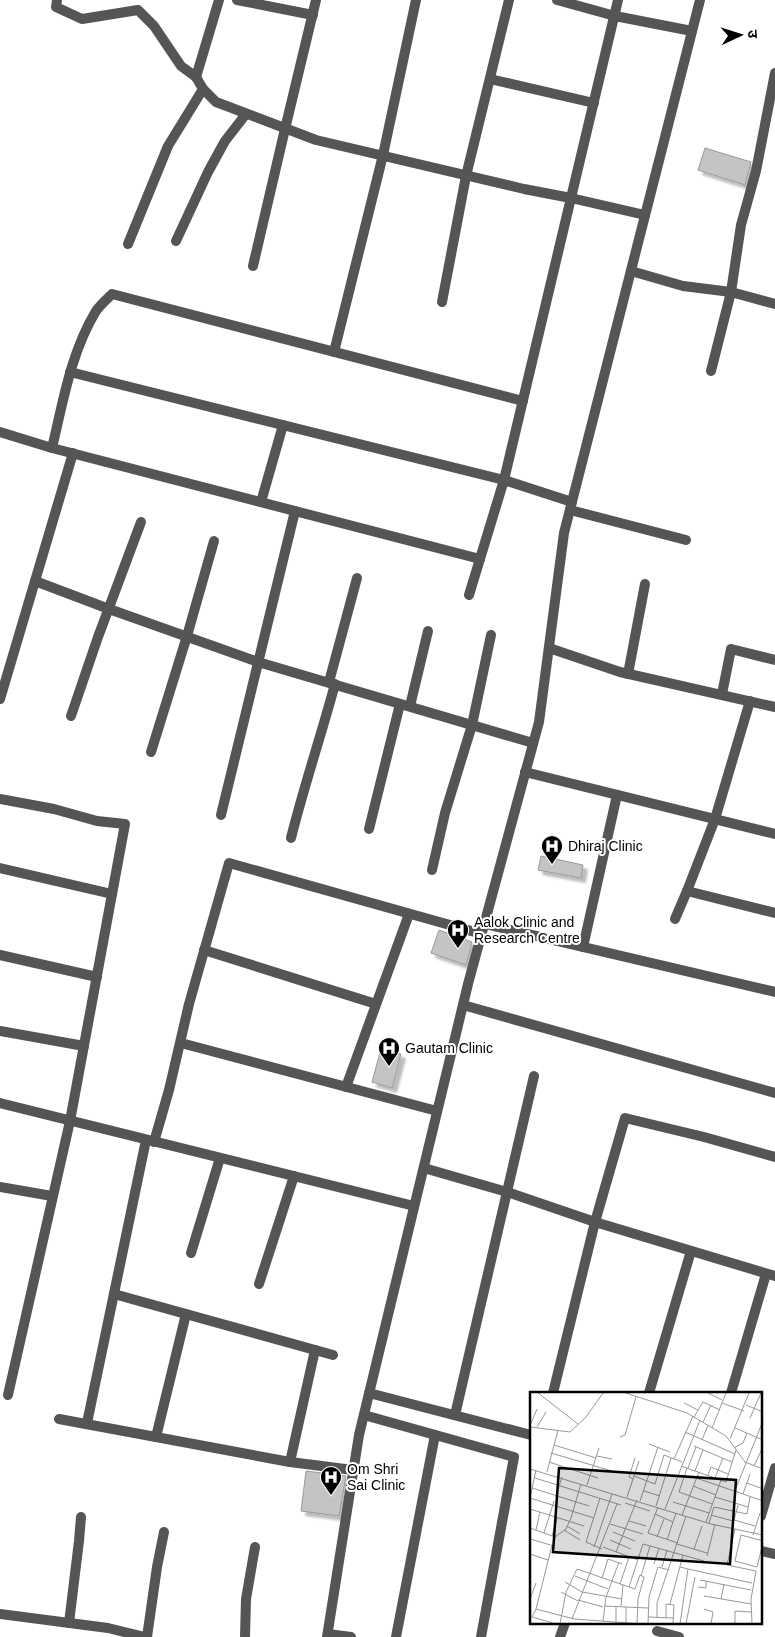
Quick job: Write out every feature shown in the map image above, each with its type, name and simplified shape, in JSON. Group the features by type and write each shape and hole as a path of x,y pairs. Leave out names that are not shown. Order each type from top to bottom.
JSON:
{"street":[{"path":"57,0 56,7 82,19 140,5 181,66 196,77 203,89 216,102 316,140 466,176 645,215"},
{"path":"196,77 220,0"},
{"path":"237,0 313,15"},
{"path":"253,266 316,0"},
{"path":"334,352 383,155 416,0"},
{"path":"442,302 466,176 509,0"},
{"path":"557,0 615,16 692,31"},
{"path":"469,596 504,480 618,0"},
{"path":"351,1637 327,1635 353,1470 364,1415 463,1005 539,722 564,532 700,0"},
{"path":"711,371 730,292 741,225 756,170 775,72"},
{"path":"490,79 594,103"},
{"path":"128,244 168,146 203,89"},
{"path":"176,241 208,172 225,142 246,114"},
{"path":"631,271 683,286 730,292 775,304"},
{"path":"52,448 70,372 97,310 112,294 523,401"},
{"path":"70,372 504,480 571,506 686,540"},
{"path":"261,502 283,425"},
{"path":"0,432 52,448 480,558"},
{"path":"0,699 73,453"},
{"path":"221,815 295,511"},
{"path":"71,716 141,522"},
{"path":"151,752 214,541"},
{"path":"290,838 325,723 332,683 357,578"},
{"path":"35,581 109,610 258,662 533,743"},
{"path":"628,674 645,584"},
{"path":"369,829 428,632"},
{"path":"432,870 446,813 472,725 491,635"},
{"path":"549,648 628,674 775,707"},
{"path":"722,694 731,649 775,660"},
{"path":"675,919 715,819 750,700"},
{"path":"525,772 775,834"},
{"path":"583,947 617,795"},
{"path":"0,799 54,809 97,821 125,824 70,1121 8,1395"},
{"path":"87,1423 114,1294 150,1141 169,1090 204,950 229,863 482,934"},
{"path":"0,868 112,894"},
{"path":"687,891 775,913"},
{"path":"346,1087 409,914"},
{"path":"485,924 775,992"},
{"path":"204,950 376,1004"},
{"path":"0,955 96,976"},
{"path":"463,1005 775,1093"},
{"path":"0,1031 84,1046"},
{"path":"181,1043 437,1112"},
{"path":"455,1415 534,1076"},
{"path":"0,1103 414,1206"},
{"path":"553,1392 595,1222 625,1118 775,1157"},
{"path":"192,1252 220,1158"},
{"path":"424,1168 507,1192 595,1222 770,1275 731,1392"},
{"path":"260,1284 294,1176"},
{"path":"0,1186 52,1196"},
{"path":"649,1392 691,1251"},
{"path":"114,1294 333,1355"},
{"path":"156,1437 186,1314"},
{"path":"290,1462 315,1350"},
{"path":"369,1392 530,1436"},
{"path":"364,1415 514,1457 481,1637"},
{"path":"60,1419 290,1462 353,1470"},
{"path":"396,1637 435,1435"},
{"path":"762,1510 764,1497 775,1468"},
{"path":"68,1623 81,1517"},
{"path":"0,1614 108,1628 146,1637 164,1532"},
{"path":"245,1637 246,1599 255,1548"},
{"path":"762,1551 775,1554"},
{"path":"560,1637 565,1624"},
{"path":"657,1630 679,1637"}],"building":[{"path":"705,148 751,162 745,185 698,170"},
{"path":"541,856 583,865 581,878 538,870"},
{"path":"439,930 472,942 466,965 431,953"},
{"path":"381,1049 401,1054 392,1088 372,1082"},
{"path":"306,1471 346,1476 339,1516 301,1511"}],"place":[{"name":"Dhiraj Clinic","path":"552,865"},
{"name":"Aalok Clinic and Research Centre","path":"458,949"},
{"name":"Gautam Clinic","path":"389,1067"},
{"name":"Om Shri Sai Clinic","path":"331,1496"}]}
